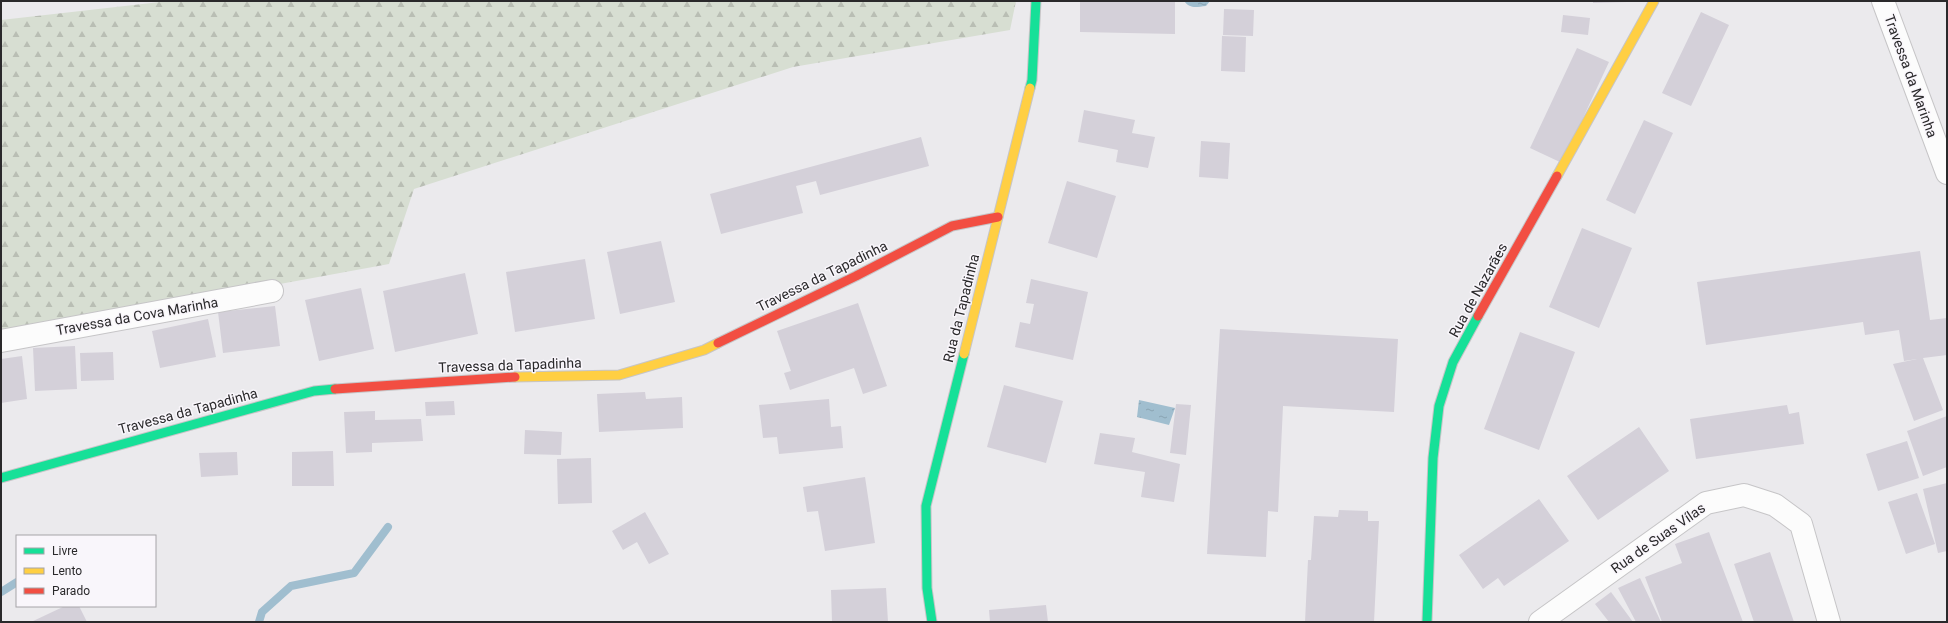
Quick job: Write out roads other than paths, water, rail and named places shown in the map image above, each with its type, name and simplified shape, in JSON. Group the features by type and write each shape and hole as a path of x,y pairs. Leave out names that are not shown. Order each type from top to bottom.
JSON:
{"street":[{"name":"Rua da Tapadinha","path":"932,622 927,588 926,506 1032,80 1036,1"},
{"name":"Rua de Nazarães","path":"1427,622 1433,458 1439,406 1454,362 1654,1"},
{"name":"Travessa da Marinha","path":"1883,1 1947,173"},
{"name":"Travessa da Tapadinha","path":"1,478 314,391 494,377 619,375 704,350 856,276 952,226 998,217"},
{"name":"Travessa da Cova Marinha","path":"1,341 272,291"},
{"name":"Rua de Suas Vílas","path":"1540,622 1706,503 1744,495 1775,505 1801,524 1828,622"}],"water":[{"path":"1184,1 1210,1 1206,6 1196,7 1186,4"},
{"path":"1139,400 1175,408 1169,425 1137,417"}],"waterway":[{"path":"259,622 262,612 291,586 354,573 388,527"},
{"path":"1,592 16,583"}]}
